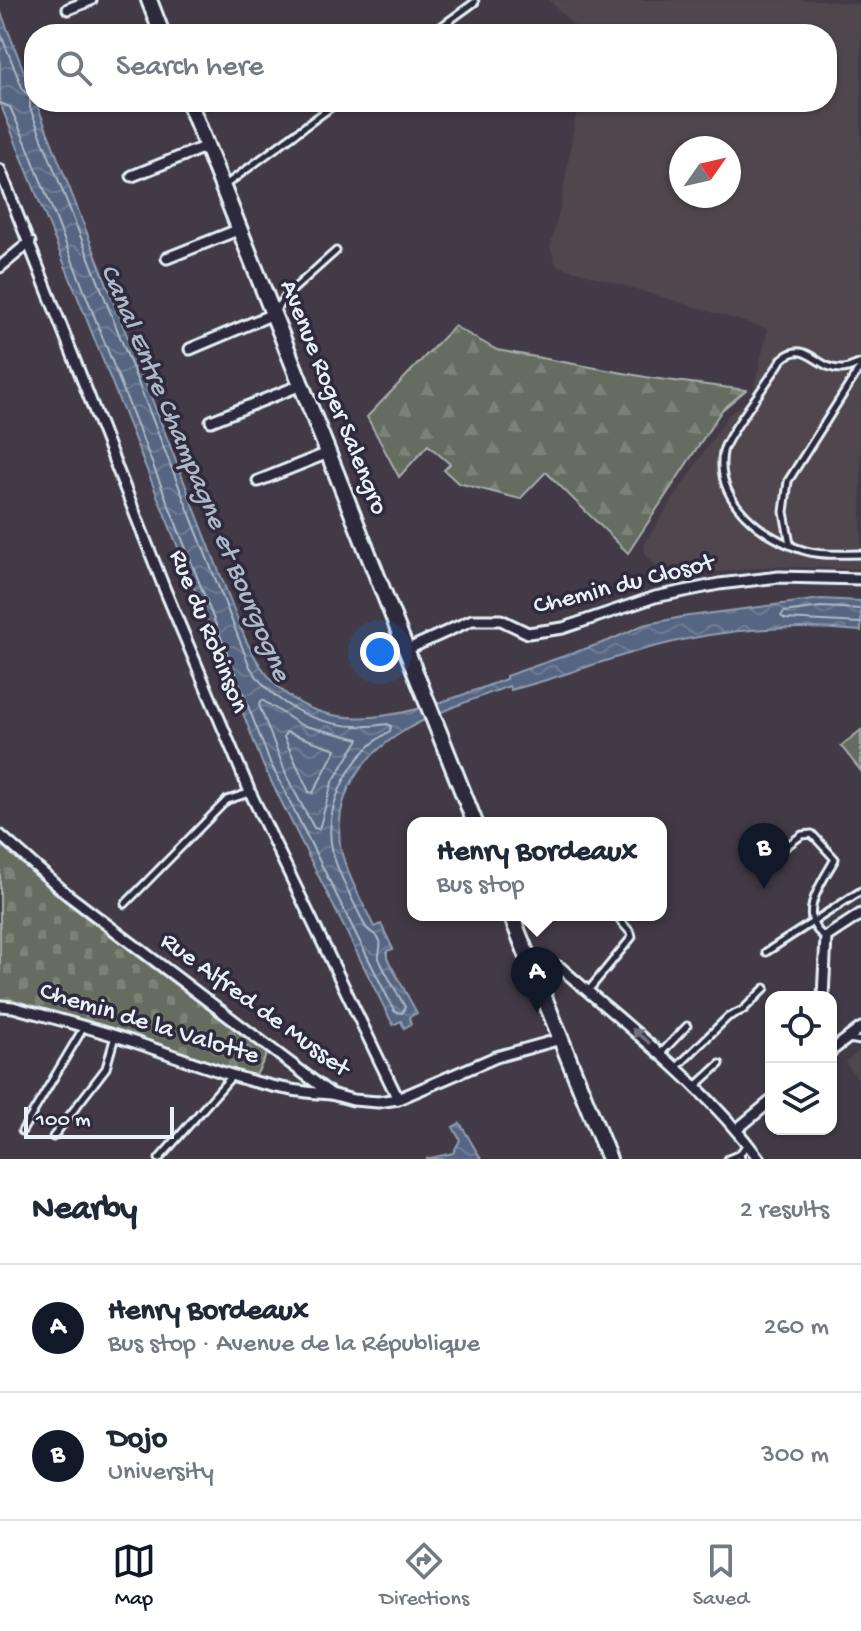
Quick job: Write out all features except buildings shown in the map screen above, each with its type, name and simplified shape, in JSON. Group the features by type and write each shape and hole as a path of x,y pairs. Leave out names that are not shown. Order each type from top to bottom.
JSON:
{"main road":[{"path":"149,0 158,24"},
{"name":"Avenue Roger Salengro","path":"193,112 473,817"},
{"path":"513,921 609,1159"}],"street":[{"path":"68,9 91,0"},
{"path":"132,176 207,146"},
{"name":"Rue du Robinson","path":"0,170 165,590 250,792 398,1099"},
{"path":"167,258 240,229"},
{"path":"0,267 30,242"},
{"path":"190,349 273,314"},
{"path":"211,421 301,385"},
{"path":"258,481 328,453"},
{"name":"Chemin du Closot","path":"406,650 472,620 501,620 528,633 563,628 655,597 719,584 779,577 861,579"},
{"name":"Rue Alfred de Musset","path":"0,835 68,895 331,1094 378,1102 398,1099 496,1057 561,1039"},
{"path":"823,991 826,937 861,914"},
{"path":"530,961 544,961 561,968 661,1053 736,1130 759,1159"},
{"name":"Chemin de la Valotte","path":"0,1006 115,1035 233,1075 301,1093 331,1094"},
{"path":"839,1044 861,1028"},
{"path":"736,1130 765,1106"}],"lane":[{"path":"445,24 475,2"},
{"path":"223,187 324,112"},
{"path":"273,314 288,294 336,251"},
{"path":"861,365 842,369 831,367 799,351 791,352 782,359 723,450 723,477 729,495 752,522 790,545 809,552 861,554"},
{"path":"790,545 784,512 788,481 861,365"},
{"path":"125,904 227,800 250,792"},
{"path":"774,855 802,835 812,834 835,859 811,903 812,922 826,937"},
{"path":"766,952 861,891"},
{"path":"592,995 632,937 621,921"},
{"path":"677,1067 728,1017 743,1010 765,988"},
{"path":"661,1053 687,1026"},
{"path":"22,1131 85,1027"},
{"path":"53,1137 106,1068 115,1035"},
{"path":"839,1044 861,1041"},
{"path":"695,1086 720,1064"},
{"path":"159,1159 233,1075"},
{"path":"728,1159 740,1156 747,1143"}],"shaded area":[{"path":"549,0 821,0 861,5 861,569 775,566 666,577 645,553 644,544 727,417 752,396 768,329 556,265 550,246 561,205 576,112 837,112 837,24 572,24"},
{"path":"861,1050 861,1083 845,1062"}],"green space":[{"path":"454,326 497,350 651,378 746,390 722,410 628,553 546,472 520,499 458,483 444,470 450,464 428,445 399,477 367,417"},
{"path":"861,730 861,771 841,746"},
{"path":"0,844 62,899 267,1054 255,1077 116,1029 0,999"}],"water":[{"path":"0,10 24,72 24,112 40,112 245,638 268,676 295,701 326,714 360,717 396,714 469,693 643,625 821,599 861,601 861,631 809,628 756,630 679,641 511,690 509,686 432,716 384,745 365,763 350,785 341,812 339,839 352,882 374,927 381,924 393,949 387,951 387,958 417,1013 409,1017 411,1024 404,1028 401,1021 393,1025 263,765 0,103"},
{"path":"460,1123 481,1159 426,1159 453,1153 460,1140 453,1127"}],"place":[{"name":"Dojo","path":"764,889"},
{"name":"Henry Bordeaux","path":"537,1013"}],"water label":[{"name":"Canal Entre Champagne et Bourgogne","path":"194,473"}]}
